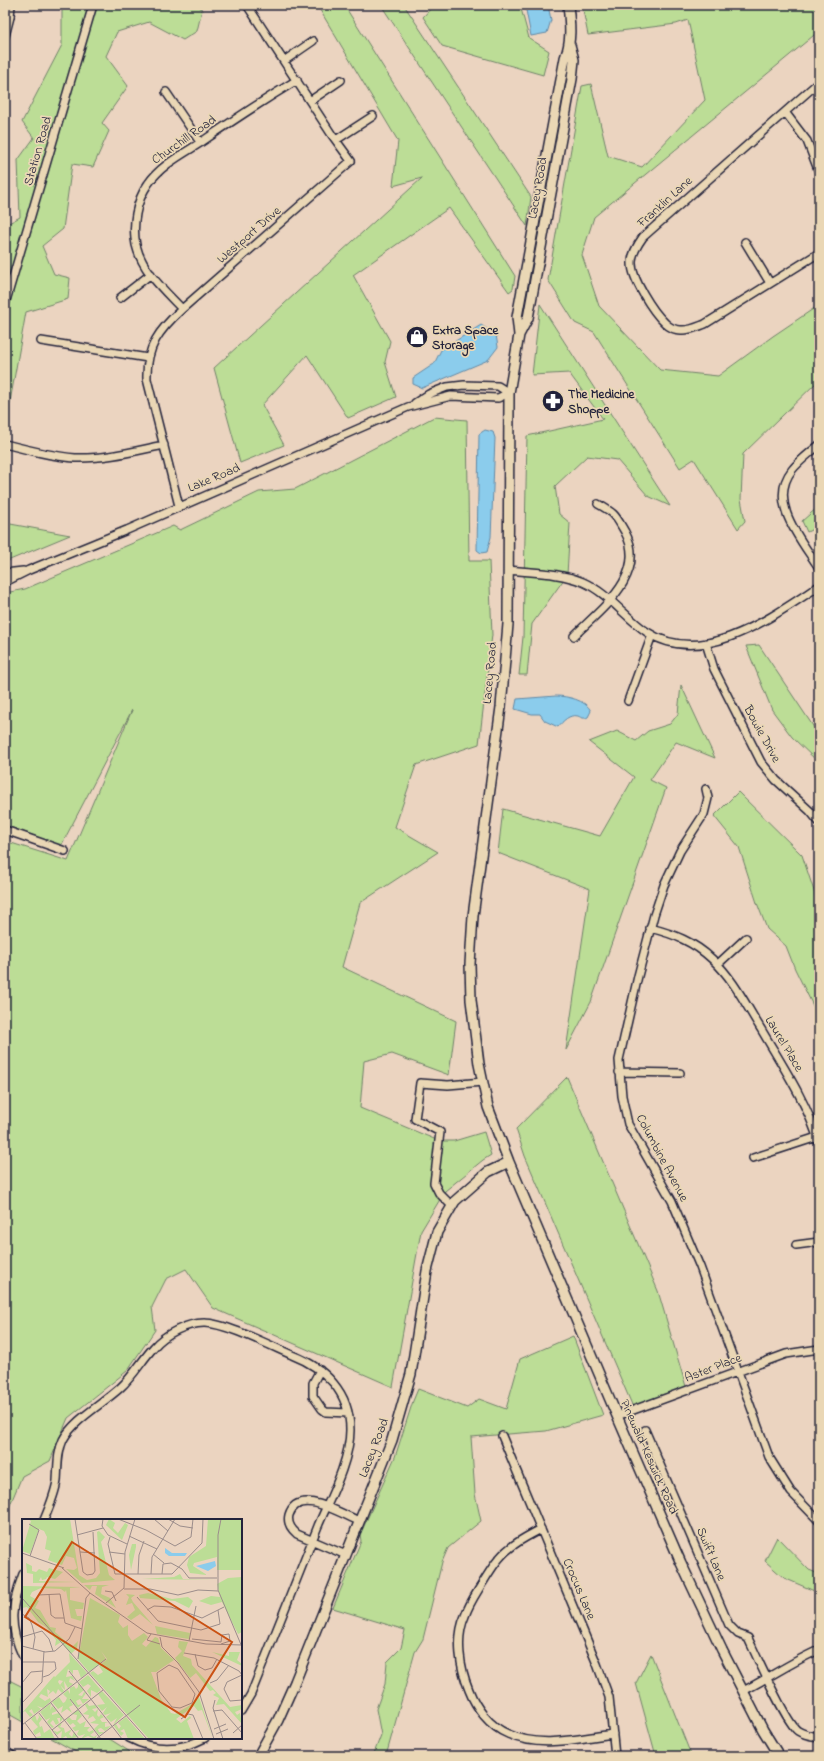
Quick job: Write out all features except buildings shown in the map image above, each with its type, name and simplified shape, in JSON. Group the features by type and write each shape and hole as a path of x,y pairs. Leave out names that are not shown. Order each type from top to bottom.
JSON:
{"main road":[{"name":"Lacey Road","path":"483,1082 472,1013 469,977 472,932 504,680 508,624 509,393 519,335 517,316 549,178 556,139 572,80 574,60 570,45 571,30 568,5"},
{"name":"Pinewald-Keswick Road","path":"483,1082 488,1107 509,1162 681,1564 743,1691 779,1756"},
{"name":"Lacey Road","path":"258,1756 278,1720 295,1682 392,1440 402,1410 411,1374 427,1271 437,1232 455,1201 488,1172 509,1162"}],"street":[{"path":"5,36 10,17 10,5"},
{"name":"Station Road","path":"5,304 93,5"},
{"name":"Westport Drive","path":"179,506 147,379 148,358 152,346 159,334 182,309 351,161 247,5"},
{"path":"284,61 313,41"},
{"name":"Churchill Road","path":"182,309 151,274 142,260 136,246 134,230 139,202 147,185 154,176 167,165 248,109 297,80"},
{"path":"310,101 341,80"},
{"name":"Franklin Lane","path":"819,82 643,237 636,246 632,261 633,271 637,283 656,313 672,328 682,331 705,324 819,253"},
{"path":"166,92 200,142"},
{"path":"785,112 807,141 819,172"},
{"path":"336,140 373,116"},
{"path":"745,242 770,283"},
{"path":"120,298 151,274"},
{"path":"41,341 148,358"},
{"name":"Lake Road","path":"5,582 29,570 127,530 408,407 429,394 447,387 464,385 498,386 509,393"},
{"name":"Lake Road","path":"408,407 451,396 498,398 509,393"},
{"path":"5,444 41,453 79,458 112,456 164,445"},
{"path":"819,445 792,470 786,481 783,498 793,526 819,568"},
{"path":"574,636 610,600 627,576 630,565 631,546 614,512 598,504"},
{"name":"Lake Road","path":"5,573 29,570"},
{"path":"508,570 551,573 568,576 594,587 641,627 652,634 681,643 706,643 730,637 752,627 819,586"},
{"path":"628,701 652,634"},
{"name":"Bowie Drive","path":"706,643 714,669 761,762 776,780 810,811 819,822"},
{"name":"Columbine Avenue","path":"706,789 708,798 704,814 680,851 664,885 650,928 621,1052 619,1072 622,1096 628,1124 672,1201 700,1267 768,1457 791,1492 819,1521"},
{"path":"5,830 65,852"},
{"name":"Laurel Place","path":"650,928 670,933 691,942 718,964 737,990 791,1080 818,1140"},
{"path":"718,964 746,938"},
{"path":"619,1072 680,1073"},
{"path":"452,1206 439,1193 434,1183 440,1132 415,1119 420,1083 448,1085 483,1082"},
{"path":"754,1158 818,1140"},
{"path":"796,1245 819,1242"},
{"path":"44,1519 55,1492 60,1449 67,1433 80,1420 111,1397 129,1379 154,1347 180,1329 204,1323 242,1334 304,1360 330,1378 338,1389 348,1413 350,1430 348,1445 342,1466 313,1540 251,1694 242,1709"},
{"name":"Aster Place","path":"617,1416 786,1354 819,1349"},
{"path":"320,1370 313,1383 313,1396 322,1409 326,1412 348,1413"},
{"name":"Swift Lane","path":"645,1430 729,1626 738,1634 748,1638 782,1707 797,1730 809,1736 819,1737"},
{"name":"Crocus Lane","path":"502,1436 597,1664 608,1697 615,1756"},
{"path":"346,1555 297,1534 292,1529 289,1522 291,1511 296,1504 306,1501 326,1507 359,1521"},
{"path":"541,1529 508,1549 495,1564 464,1617 459,1637 462,1668 467,1685 478,1709 492,1723 507,1734 518,1738 552,1742 613,1734"},
{"path":"22,1576 15,1594 12,1618 16,1641 22,1655"},
{"path":"743,1691 768,1679 805,1656 819,1650"},
{"path":"131,1739 143,1745 160,1748 186,1746 203,1739"},
{"path":"5,1751 13,1756"}],"green space":[{"path":"62,5 199,5 202,10 197,31 183,40 149,22 117,32 106,56 128,86 102,123 109,131 93,167 72,164 63,229 42,246 54,274 70,278 68,299 26,312 5,430 5,225 20,217 18,160 34,138 22,122 62,45"},
{"path":"317,5 344,5 515,276 513,289 509,292 449,208 353,275 390,341 385,362 396,397 348,418 307,355 262,405 284,445 240,463 214,368 422,178 393,186 398,141"},
{"path":"381,5 404,5 531,197 527,226"},
{"path":"434,5 520,5 529,38 549,51 543,75 442,46 423,17"},
{"path":"582,5 819,5 819,31 594,217 582,255 599,306 660,370 718,376 819,305 819,380 743,454 741,499 745,521 738,529 694,459 680,468 594,332 575,323 548,280 582,86 591,84 608,156 642,167 705,100 688,20 676,24 588,35"},
{"path":"540,304 670,506 648,496 617,460 587,456 555,486 559,514 570,523 567,575 532,624 527,675 519,675 523,637 527,436 603,419 569,373 532,375"},
{"path":"434,417 467,420 469,561 489,561 492,635 479,744 416,765 395,827 438,852 360,903 342,967 456,1021 449,1075 392,1054 364,1061 360,1108 439,1141 454,1141 484,1132 491,1155 445,1191 421,1231 393,1387 213,1308 186,1269 166,1279 152,1307 155,1330 127,1371 68,1418 50,1461 22,1476 5,1517 5,841 68,861 132,710 61,846 5,825 5,593 25,589 173,526 180,530 259,492 295,489"},
{"path":"819,502 819,526 807,532 802,521 818,507"},
{"path":"5,523 70,535 5,562"},
{"path":"759,645 819,735 819,763 792,737 772,710 746,646"},
{"path":"681,685 715,758 676,742 650,780 666,788 591,1002 566,1050 590,889 498,853 503,809 600,836 634,777 589,742 617,731 636,741 648,731 670,724 678,714"},
{"path":"738,792 802,855 814,891 819,916 819,1018 795,969 786,946 767,929 739,847 714,816"},
{"path":"567,1077 658,1291 687,1390 633,1407 525,1156 516,1129"},
{"path":"573,1336 603,1415 546,1431 471,1437 475,1494 481,1521 448,1548 442,1562 423,1639 415,1652 386,1756 373,1756 381,1735 376,1709 385,1684 387,1662 401,1648 405,1630 333,1608 361,1541 360,1535 395,1457 418,1389 467,1408 479,1399 506,1409 520,1359"},
{"path":"777,1537 809,1570 819,1574 819,1593 784,1578 765,1561"},
{"path":"651,1654 691,1756 656,1756 636,1683"},
{"path":"5,1678 22,1686 22,1721 5,1712"},
{"path":"53,1739 110,1739 135,1755 155,1756 83,1756"}],"water":[{"path":"525,5 548,5 551,20 547,33 531,36"},
{"path":"481,325 496,335 498,347 488,360 422,388 413,384 413,378 434,364 441,350"},
{"path":"485,430 493,432 495,438 491,537 487,552 481,553 477,550 479,434"},
{"path":"556,696 581,701 589,707 591,711 588,717 569,717 558,727 545,721 540,714 532,714 515,709 517,699"}],"place":[{"name":"Extra Space Storage","path":"417,337"},
{"name":"The Medicine Shoppe","path":"553,401"}]}
